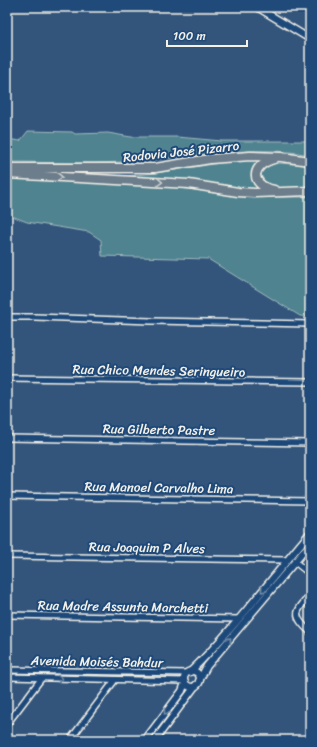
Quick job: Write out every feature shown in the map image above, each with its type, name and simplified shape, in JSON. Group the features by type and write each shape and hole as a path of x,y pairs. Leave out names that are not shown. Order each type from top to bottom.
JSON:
{"main road":[{"name":"Rodovia José Pizarro","path":"7,168 134,169 154,168 210,159 250,156 281,157 310,161"},
{"path":"281,157 262,163 256,171 256,176 257,181 264,187 287,192"},
{"name":"Rodovia José Pizarro","path":"7,174 189,184 250,192 310,191"}],"street":[{"path":"257,7 268,10 310,39"},
{"path":"7,317 310,324"},
{"name":"Rua Chico Mendes Seringueiro","path":"7,378 310,382"},
{"name":"Rua Gilberto Pastre","path":"7,438 310,443"},
{"name":"Rua Manoel Carvalho Lima","path":"7,496 310,501"},
{"path":"145,740 182,691 185,676 200,662 238,619 310,533"},
{"path":"155,740 198,683 204,670 310,546"},
{"name":"Rua Joaquim P Alves","path":"7,556 287,560"},
{"path":"295,562 310,574"},
{"path":"310,596 300,606 297,616 299,621 310,632"},
{"name":"Rua Madre Assunta Marchetti","path":"7,615 238,619"},
{"name":"Avenida Moisés Bahdur","path":"7,670 188,673"},
{"path":"188,673 197,674 198,683"},
{"name":"Avenida Moisés Bahdur","path":"7,677 185,682"},
{"path":"7,724 41,678"},
{"path":"70,740 115,680"},
{"path":"185,682 191,687 198,683"},
{"path":"155,727 161,732"}],"green space":[{"path":"28,131 72,132 75,134 108,133 131,137 177,137 222,141 310,141 310,155 287,152 240,151 145,161 79,163 7,162 7,139 20,141"},
{"path":"259,160 255,163 251,171 251,175 259,190 125,176 156,173 233,161"},
{"path":"276,163 310,165 310,187 282,188 269,184 264,180 261,174 265,169"},
{"path":"7,177 155,185 253,197 310,197 310,317 300,316 208,259 102,256 101,240 89,232 27,222 7,214"}]}
